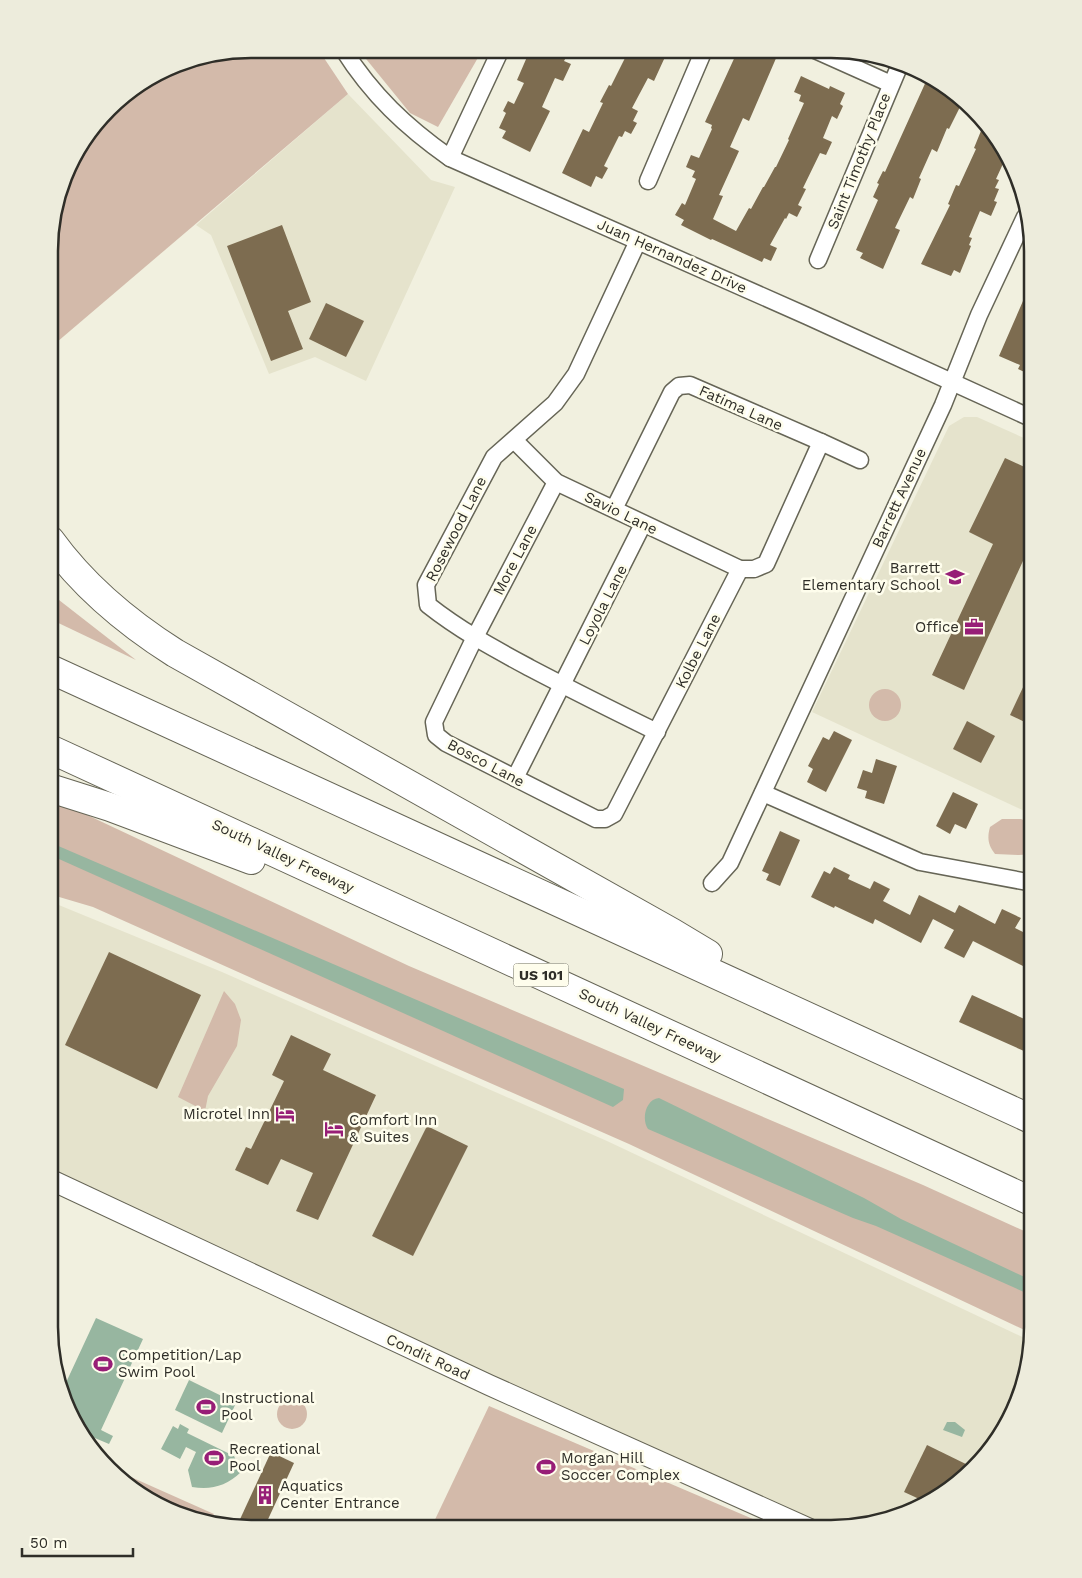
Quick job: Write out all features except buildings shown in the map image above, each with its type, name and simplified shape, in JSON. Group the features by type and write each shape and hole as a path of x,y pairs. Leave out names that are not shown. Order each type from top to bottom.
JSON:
{"highway":[{"path":"58,551 93,590 131,624 152,639 700,948 765,997"},
{"path":"58,673 1024,1116"},
{"name":"South Valley Freeway","path":"58,753 1024,1198"},
{"path":"58,791 110,807 468,941"}],"street":[{"name":"Juan Hernandez Drive","path":"349,58 372,91 381,100 422,138 450,158 1024,415"},
{"path":"450,158 497,58"},
{"path":"648,181 701,58"},
{"path":"833,58 891,84"},
{"name":"Saint Timothy Place","path":"818,260 898,70"},
{"name":"Barrett Avenue","path":"712,883 730,862 763,793 952,382 979,315 1022,222"},
{"name":"Rosewood Lane","path":"638,241 576,374 555,403 494,457 426,585 428,605 474,638 562,685 657,732"},
{"name":"Fatima Lane","path":"614,509 672,392 679,386 690,385 860,460"},
{"name":"Savio Lane","path":"514,440 556,482 740,569"},
{"path":"740,569 754,569 766,564 821,442"},
{"name":"More Lane","path":"474,638 556,482"},
{"name":"Loyola Lane","path":"515,778 643,524"},
{"name":"Kolbe Lane","path":"605,819 614,814 740,569"},
{"name":"Bosco Lane","path":"474,638 434,722 436,735 446,743 596,819 605,819"},
{"path":"763,793 920,862 1024,881"},
{"name":"Condit Road","path":"58,1183 489,1385 790,1520"}],"shaded area":[{"path":"238,58 324,58 348,94 58,341 58,238 64,201 72,177 83,154 105,123 123,105 154,83 177,72 213,61"},
{"path":"365,58 478,58 438,127 410,113"},
{"path":"348,94 431,180 455,187 366,381 315,357 269,374 211,235 196,225"},
{"name":"Barrett Elementary School","path":"964,417 977,417 1024,438 1024,811 812,712 949,426"},
{"path":"58,599 136,660 58,623"},
{"path":"885,689 896,694 901,705 896,716 885,721 874,716 869,705 874,694"},
{"path":"58,804 68,806 409,966 923,1185 1024,1231 1024,1330 629,1144 93,907 58,897"},
{"path":"1002,819 1024,820 1024,855 995,854 988,838 990,827"},
{"path":"58,846 624,1089 623,1100 613,1107 58,859"},
{"path":"58,905 222,972 607,1141 1024,1338 1018,1377 1005,1413 985,1445 959,1473 917,1501 881,1514 856,1519 814,1520 58,1180"},
{"path":"224,991 235,1004 241,1020 237,1046 208,1096 205,1111 178,1097"},
{"path":"659,1098 864,1198 901,1219 1024,1277 1024,1292 876,1226 853,1218 648,1129 645,1120 646,1110 655,1099"},
{"name":"Competition/Lap Swim Pool","path":"96,1318 143,1339 101,1430 113,1436 109,1444 91,1436 77,1413 66,1383"},
{"name":"Instructional Pool","path":"189,1380 236,1403 222,1433 175,1410"},
{"path":"292,1399 302,1404 307,1414 302,1424 292,1429 282,1424 277,1414 282,1404"},
{"name":"Morgan Hill Soccer Complex","path":"489,1406 755,1520 435,1520"},
{"path":"947,1422 955,1422 965,1430 962,1437 943,1430"},
{"name":"Recreational Pool","path":"180,1424 189,1429 187,1433 234,1456 241,1472 230,1481 218,1486 206,1488 192,1487 188,1470 196,1452 186,1447 180,1459 161,1449 173,1426 178,1429"},
{"path":"124,1474 214,1514 212,1517 201,1514 165,1501"}],"place":[{"name":"Barrett Elementary School","path":"955,577"},
{"name":"Office","path":"974,627"},
{"name":"Microtel Inn","path":"285,1114"},
{"name":"Comfort Inn & Suites","path":"334,1129"},
{"name":"Competition/Lap Swim Pool","path":"103,1364"},
{"name":"Instructional Pool","path":"206,1407"},
{"name":"Recreational Pool","path":"214,1458"},
{"name":"Morgan Hill Soccer Complex","path":"546,1467"},
{"name":"Aquatics Center Entrance","path":"265,1495"}]}
